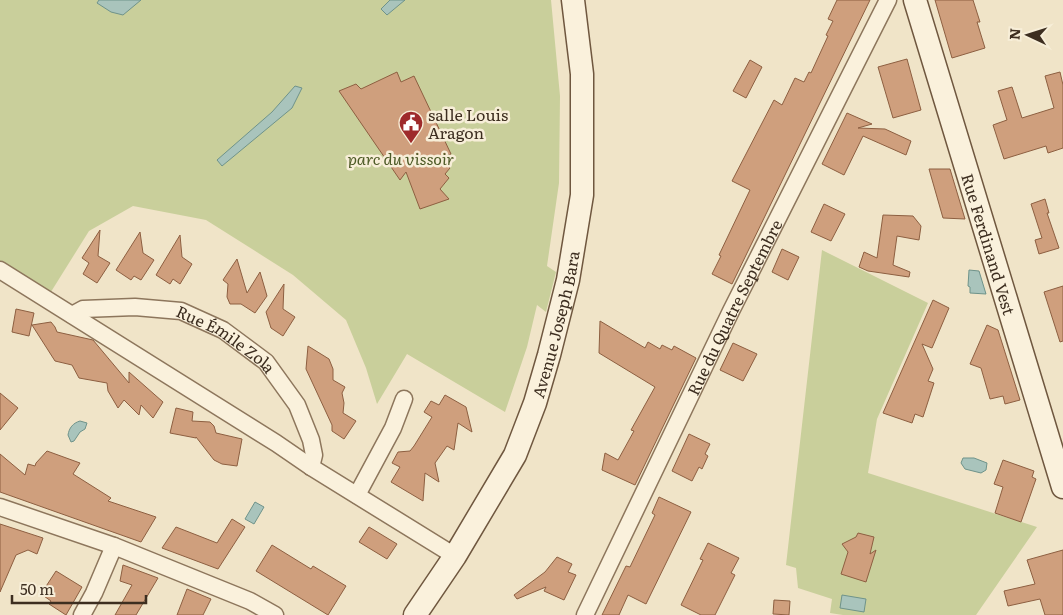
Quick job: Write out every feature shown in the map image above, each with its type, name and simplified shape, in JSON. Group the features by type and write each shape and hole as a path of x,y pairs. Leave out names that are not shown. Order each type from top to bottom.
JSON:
{"street":[{"name":"Avenue Joseph Bara","path":"415,615 455,556 515,455 549,354 568,280 582,195 582,74 573,0"},
{"name":"Rue du Quatre Septembre","path":"585,615 731,311 888,0"},
{"name":"Rue Ferdinand Vest","path":"915,0 1063,487"},
{"path":"0,270 455,556"},
{"name":"Rue Émile Zola","path":"72,315 83,309 136,307 181,311 223,330 266,362 297,405 311,440 314,455 311,467"},
{"path":"357,495 392,428 404,399"},
{"path":"0,507 114,546 250,601 275,615"},
{"path":"82,615 94,593 114,546"}],"green space":[{"name":"parc du vissoir","path":"0,0 551,0 560,96 559,183 547,266 556,272 546,312 537,305 527,347 505,412 407,354 377,404 366,368 346,320 293,275 206,220 133,206 89,231 49,295 0,264"},
{"path":"822,250 928,303 877,419 868,473 1037,527 976,615 843,615 830,613 832,599 798,588 796,568 786,565"}],"water":[{"path":"99,0 141,0 123,15 111,12 97,3"},
{"path":"390,0 405,0 387,15 381,9"},
{"path":"295,86 302,88 292,108 222,166 217,160 272,112"},
{"path":"969,270 979,271 986,294 970,293 970,287 968,286"},
{"path":"80,421 87,423 85,429 71,442 68,435 69,430 73,424"},
{"path":"963,458 974,458 987,463 986,470 981,473 965,469 961,463"},
{"path":"255,502 264,507 254,524 245,519"},
{"path":"842,595 866,599 864,612 840,608"}],"building":[{"path":"837,0 870,0 732,284 712,274 750,190 732,181 774,100 782,105 795,78 804,82 809,72 811,73 828,36 826,35 833,21 828,19"},
{"path":"935,0 973,0 985,48 952,58"},
{"path":"907,59 921,110 893,118 878,67"},
{"path":"750,60 762,67 746,98 733,91"},
{"name":"salle Louis Aragon","path":"397,72 401,82 414,76 451,154 439,158 450,168 445,174 449,178 440,189 449,199 420,209 406,172 400,180 339,91 356,84 361,89"},
{"path":"1060,72 1063,85 1063,148 1048,153 1046,146 1004,159 993,125 1007,120 998,91 1012,87 1022,118 1054,108 1045,76"},
{"path":"847,113 872,124 858,128 885,129 911,141 906,155 863,136 844,175 822,164"},
{"path":"929,169 950,169 965,219 943,218"},
{"path":"1045,199 1049,213 1047,213 1059,248 1039,254 1035,240 1042,238 1031,204"},
{"path":"824,204 845,214 831,241 811,232"},
{"path":"883,215 913,216 921,226 919,240 897,236 893,265 910,272 909,277 868,271 859,267 864,252 877,258"},
{"path":"100,230 98,256 110,263 97,283 83,274 89,263 82,258"},
{"path":"140,232 143,253 154,260 141,280 134,276 131,280 116,270"},
{"path":"180,235 182,257 192,264 180,284 173,279 170,284 156,275"},
{"path":"782,249 799,257 788,280 772,272"},
{"path":"237,259 247,293 260,272 267,296 255,313 241,304 230,304 227,297 228,284 223,280"},
{"path":"284,284 283,309 295,317 283,336 271,328 266,312"},
{"path":"1063,286 1063,341 1060,342 1044,292"},
{"path":"933,300 949,308 932,348 922,344 933,369 928,381 934,383 923,417 915,414 912,423 883,413"},
{"path":"16,309 34,313 29,336 12,332"},
{"path":"600,321 645,348 648,342 660,349 662,345 672,350 674,346 696,358 635,485 602,470 605,453 618,460 634,431 631,430 655,387 599,353"},
{"path":"51,322 57,332 93,340 129,383 129,372 163,402 153,418 141,405 139,415 124,400 118,408 108,391 107,383 79,378 72,365 55,361 32,325"},
{"path":"987,325 998,330 1020,400 1005,404 1003,396 990,399 981,368 970,364"},
{"path":"733,343 757,354 743,381 720,370"},
{"path":"308,346 329,359 333,369 333,380 345,387 342,393 343,413 356,421 344,439 332,431 332,425 306,369"},
{"path":"0,393 18,408 0,430"},
{"path":"445,395 466,407 472,432 458,423 454,450 447,446 435,463 439,482 425,473 423,501 391,482 400,467 392,463 398,452 410,451 414,446 432,417 424,412 431,401 439,405"},
{"path":"176,408 193,412 192,421 210,422 214,426 216,433 242,439 237,466 222,464 214,460 196,437 170,433"},
{"path":"689,434 710,444 705,454 708,456 702,469 699,467 692,481 672,471"},
{"path":"47,451 80,463 73,474 111,498 108,501 156,517 141,542 0,492 0,454 25,475 28,464 35,466"},
{"path":"1003,460 1034,471 1032,477 1036,479 1021,522 995,513 1003,487 994,484"},
{"path":"659,497 691,512 646,604 628,595 619,615 602,615 626,566 630,567 655,515 652,513"},
{"path":"232,519 245,527 218,569 162,548 176,527 217,543"},
{"path":"0,524 43,538 37,554 28,550 16,555 0,592"},
{"path":"369,527 397,544 387,559 359,542"},
{"path":"858,533 874,537 870,554 876,550 866,582 841,574 848,552 842,544 856,537"},
{"path":"708,543 739,558 731,573 735,575 715,615 701,615 681,605 703,560 700,559"},
{"path":"272,545 311,569 313,566 346,586 328,615 256,571"},
{"path":"1063,550 1063,615 1045,615 1040,599 1008,606 1004,591 1035,584 1027,560"},
{"path":"557,557 572,564 568,572 576,575 564,600 544,591 546,587 517,599 514,595 545,572"},
{"path":"123,565 158,578 136,615 115,615 132,585 120,581"},
{"path":"56,571 82,587 66,615 49,604 51,601 41,594"},
{"path":"187,589 211,599 203,615 177,615"},
{"path":"774,600 790,601 789,615 773,614"}],"place":[{"name":"salle Louis Aragon","path":"411,144"}]}
